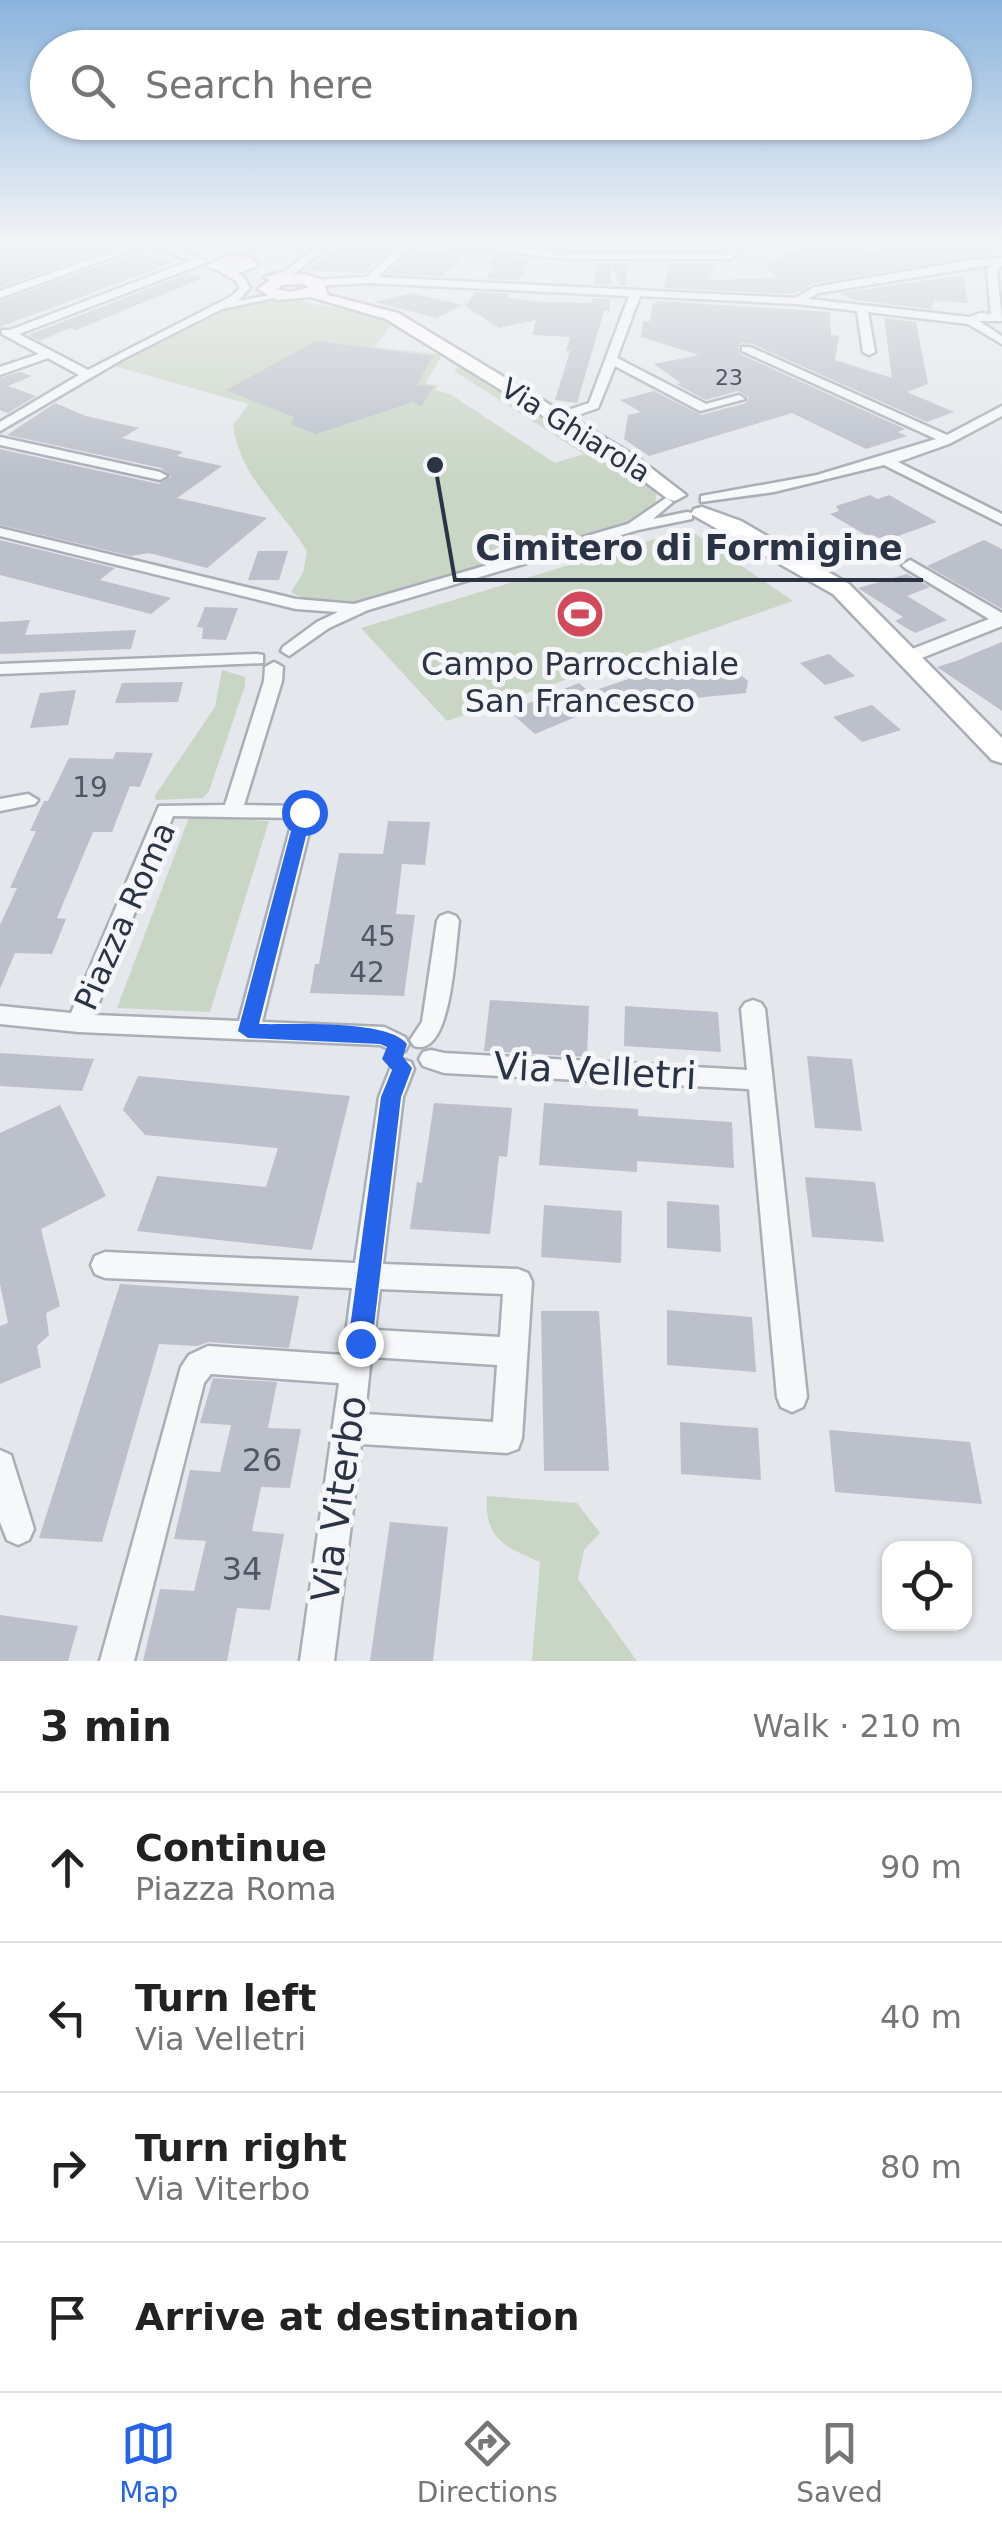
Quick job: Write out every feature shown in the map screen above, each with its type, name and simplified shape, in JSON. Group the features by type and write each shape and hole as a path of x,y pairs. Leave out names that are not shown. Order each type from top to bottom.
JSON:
{"street":[{"path":"5,332 33,322"},
{"path":"0,427 88,375 191,322"},
{"name":"Via Ghiarola","path":"401,322 631,462 671,498 668,509 699,510 842,589 1002,754"},
{"path":"558,418 594,405 626,322"},
{"path":"864,322 868,352"},
{"path":"967,322 1002,341"},
{"path":"5,332 88,375"},
{"path":"746,349 946,439"},
{"path":"0,371 49,354"},
{"path":"613,360 704,408 738,399"},
{"path":"0,669 288,662 292,656 288,651 324,624 362,607 742,495 884,460 946,439 990,420 1002,410"},
{"path":"0,441 160,476"},
{"path":"884,460 1002,520"},
{"path":"633,528 671,498"},
{"path":"0,532 296,604 327,609 362,607"},
{"path":"908,656 1002,620 910,564"},
{"path":"233,809 273,681 265,663"},
{"path":"0,805 28,800"},
{"name":"Piazza Roma","path":"78,1023 166,810 304,812 248,1031"},
{"name":"Via Viterbo","path":"317,1661 391,1097 433,1024 448,922"},
{"path":"752,1009 792,1397"},
{"name":"Via Velletri","path":"0,1015 78,1023 384,1036 413,1053 444,1063 760,1080"},
{"path":"105,1265 518,1282 507,1438 348,1428"},
{"path":"117,1661 191,1377 200,1365 208,1360 513,1352"},
{"path":"0,1466 18,1529"}],"green space":[{"path":"203,322 391,322 374,347 442,355 425,384 437,385 435,390 450,394 555,463 584,454 454,371 462,362 657,486 655,508 645,518 354,603 314,601 291,592 303,573 307,551 252,476 237,443 233,425 249,404 114,366"},
{"name":"Campo Parrocchiale San Francesco","path":"688,529 793,601 447,721 361,628"},
{"path":"222,670 245,677 245,686 209,791 203,798 157,800 154,797 215,707"},
{"path":"189,817 269,821 210,1012 117,1008"},
{"path":"487,1496 577,1503 600,1533 584,1550 578,1579 637,1661 532,1661 540,1562 499,1540 489,1522"}],"building":[{"path":"63,322 97,322 40,341 28,335"},
{"path":"489,322 529,322 499,328"},
{"path":"536,322 601,322 577,403 555,400 570,351 566,351 570,337 532,335"},
{"path":"643,322 830,322 831,335 839,336 835,360 892,378 884,322 916,322 928,384 907,392 954,412 927,422 752,344 742,343 738,347 740,354 905,429 898,432 907,436 866,449 792,413 649,456 624,439 628,415 641,412 620,400 654,391 701,415 746,403 749,398 738,391 706,400 676,384 681,383 654,364 699,355 641,337"},
{"path":"316,341 433,356 417,385 434,386 421,407 413,402 316,434 291,424 294,417 226,390"},
{"path":"20,372 32,376 8,386 36,396 8,413 0,410 0,378"},
{"path":"55,403 86,416 139,428 122,438 222,466 177,498 267,518 207,568 149,553 131,556 0,525 0,449 159,484 171,477 161,468 7,435"},
{"path":"870,495 878,499 889,495 937,522 898,536 878,538 830,514 839,511 836,506"},
{"path":"0,540 115,568 100,580 171,598 151,614 0,575"},
{"path":"984,540 1002,549 1002,609 927,566"},
{"path":"258,551 288,551 279,580 248,580"},
{"path":"907,574 930,587 907,596 947,620 915,633 895,621 903,617 858,588"},
{"path":"205,607 238,608 226,640 202,639 203,628 197,627"},
{"path":"30,620 25,635 136,630 131,649 0,654 0,622"},
{"path":"1002,642 1002,711 937,667 956,661"},
{"path":"702,654 728,664 748,681 746,693 684,699 635,711 623,697 535,734 509,711 579,683 590,692"},
{"path":"829,654 855,676 825,685 800,663"},
{"path":"183,682 178,702 115,703 122,683"},
{"path":"76,690 68,725 30,728 40,693"},
{"path":"872,705 901,730 862,742 833,717"},
{"path":"116,752 153,753 140,787 130,786 112,832 93,832 57,918 66,919 52,954 15,953 0,989 0,925 17,888 10,888 36,831 30,831 44,801 48,801 69,758 113,759"},
{"path":"388,821 430,822 425,865 402,864 396,914 415,915 404,996 310,993 339,853 383,854"},
{"path":"490,1000 589,1006 587,1057 484,1051"},
{"path":"625,1006 718,1012 721,1052 624,1046"},
{"path":"0,1053 94,1059 82,1091 0,1086"},
{"path":"807,1056 852,1059 862,1131 815,1128"},
{"path":"138,1076 350,1096 312,1250 137,1231 157,1176 266,1187 278,1148 145,1135 123,1110"},
{"path":"434,1103 512,1108 507,1157 499,1156 490,1234 410,1229 417,1182 422,1183"},
{"path":"544,1103 638,1109 638,1116 732,1122 734,1168 637,1161 637,1172 539,1165"},
{"path":"60,1105 106,1196 41,1229 60,1306 46,1313 49,1335 37,1346 41,1367 0,1384 0,1326 8,1323 0,1284 0,1133"},
{"path":"805,1177 875,1182 884,1242 812,1237"},
{"path":"667,1201 719,1205 721,1252 667,1248"},
{"path":"544,1205 622,1211 621,1263 541,1257"},
{"path":"120,1284 299,1296 289,1348 208,1342 198,1346 159,1344 102,1542 39,1538"},
{"path":"667,1310 752,1317 756,1372 667,1365"},
{"path":"541,1311 599,1311 609,1471 544,1471"},
{"path":"213,1378 277,1382 268,1428 301,1429 290,1488 261,1487 252,1531 284,1534 270,1610 237,1608 227,1661 143,1661 160,1589 194,1591 206,1541 174,1539 190,1470 220,1472 231,1425 200,1423"},
{"path":"680,1422 758,1428 761,1480 681,1474"},
{"path":"829,1430 970,1442 982,1504 835,1492"},
{"path":"390,1522 448,1527 433,1661 370,1661"},
{"path":"0,1615 78,1626 68,1661 0,1661"}],"place":[{"name":"Cimitero di Formigine","path":"435,465"},
{"name":"Campo Parrocchiale San Francesco","path":"580,614"}],"route":[{"path":"304,812 248,1031 384,1036 397,1044 392,1059 402,1068 391,1097 360,1343"}]}
